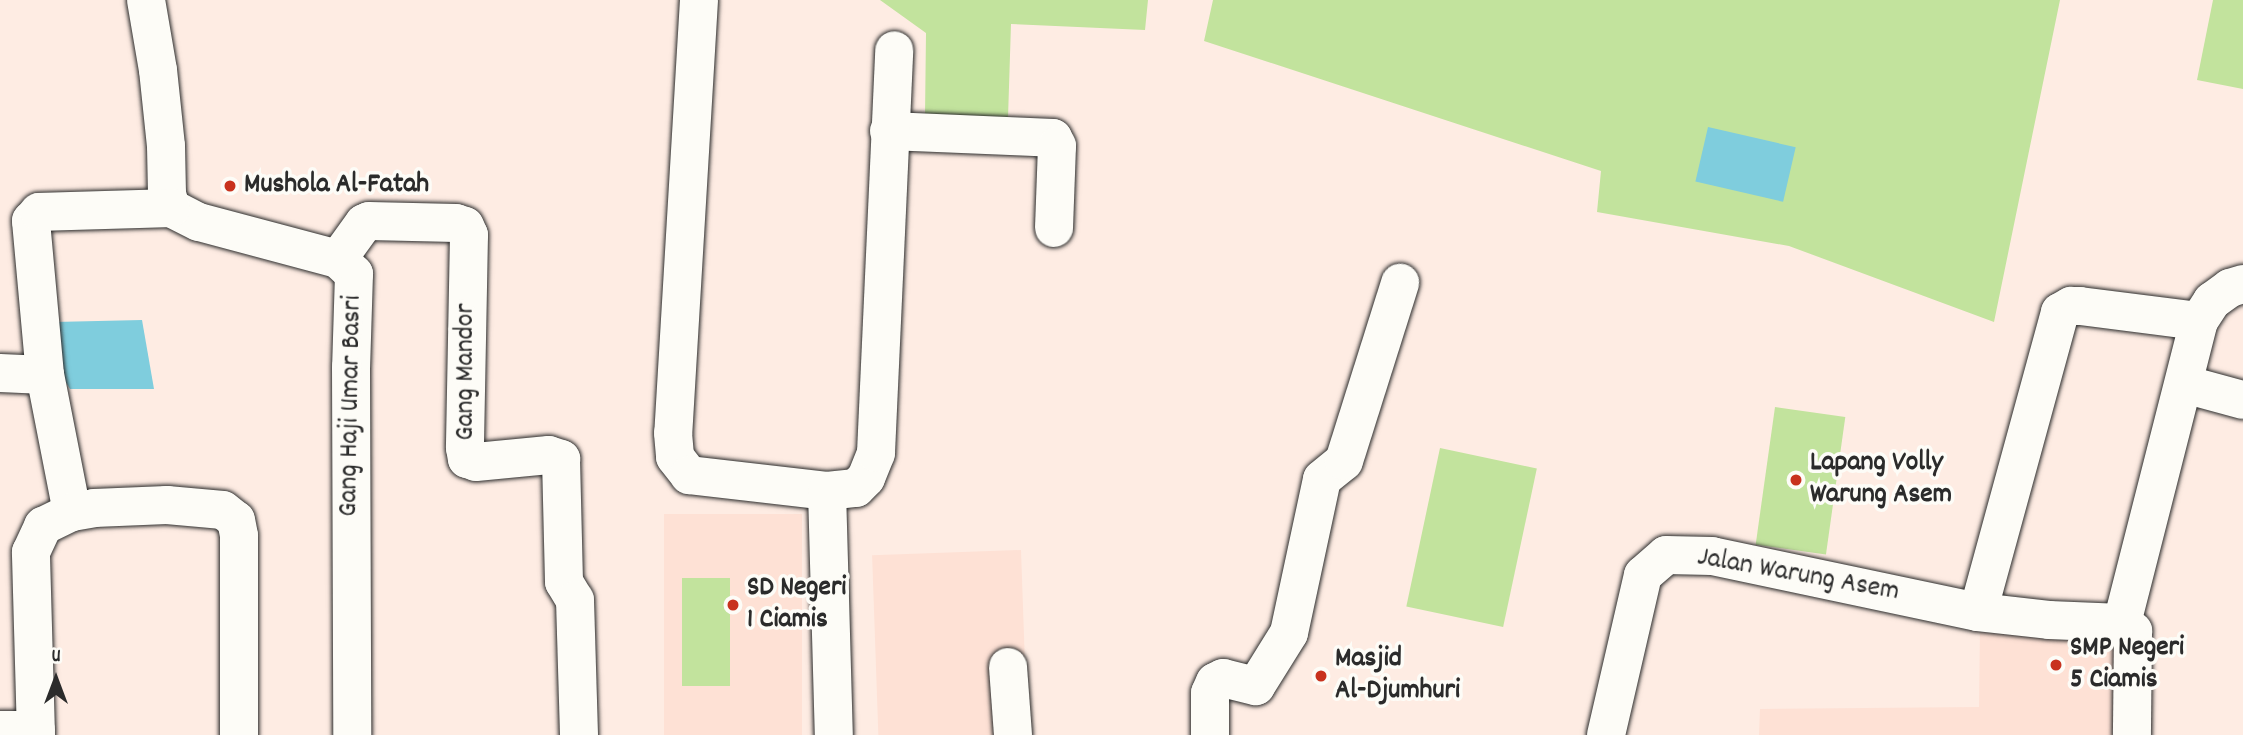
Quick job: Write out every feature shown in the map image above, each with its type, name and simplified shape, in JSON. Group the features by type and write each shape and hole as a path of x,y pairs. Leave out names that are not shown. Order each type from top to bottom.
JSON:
{"street":[{"path":"72,512 44,374 31,221 39,212 171,208 167,194 166,146 158,70 146,0"},
{"path":"699,0 673,433 675,457 689,475 827,491 856,488 866,478 876,453 894,50"},
{"path":"889,131 1053,138 1057,146 1054,228"},
{"name":"Gang Haji Umar Basri","path":"171,208 199,222 338,259 354,274 351,367 352,735"},
{"name":"Gang Mandor","path":"338,259 364,223 369,221 456,223 466,226 469,235 467,459 476,462 550,455 561,459 564,582 575,600 579,735"},
{"path":"1210,735 1210,693 1215,682 1223,678 1256,686 1289,633 1322,479 1343,461 1400,283"},
{"path":"2132,735 2133,631 2122,623 2199,321 2212,301 2230,288 2243,284"},
{"path":"1978,612 2060,312 2071,306 2080,306 2199,321"},
{"path":"0,373 44,374"},
{"path":"2183,384 2243,400"},
{"path":"827,491 834,735"},
{"path":"24,732 31,552 43,526 72,512 94,508 205,506 223,510 236,520 239,536 239,735"},
{"name":"Jalan Warung Asem","path":"1606,735 1643,575 1666,555 1712,556 1978,612 2049,620 2122,623"},
{"path":"1009,667 1013,735"}],"shaded area":[{"name":"SD Negeri 1 Ciamis","path":"664,514 802,514 802,735 664,735"},
{"path":"1021,550 1027,735 878,735 872,555"},
{"name":"SMP Negeri 5 Ciamis","path":"1980,629 2133,631 2132,735 1759,735 1760,709 1979,707"}],"green space":[{"path":"880,0 1148,0 1145,30 1011,24 1008,118 925,115 926,33"},
{"path":"1213,0 2060,0 1994,322 1789,246 1597,212 1601,171 1204,41"},
{"path":"2213,0 2243,0 2243,89 2197,80"},
{"name":"Lapang Volly Warung Asem","path":"1775,407 1845,417 1826,555 1756,545"},
{"path":"1440,448 1537,469 1503,627 1406,606"},
{"path":"682,578 730,578 730,686 682,686"}],"water":[{"path":"1708,127 1796,147 1783,202 1695,182"},
{"path":"142,320 154,389 70,389 59,371 54,322"}],"place":[{"name":"Mushola Al-Fatah","path":"230,186"},
{"name":"Lapang Volly Warung Asem","path":"1796,480"},
{"name":"SD Negeri 1 Ciamis","path":"733,605"},
{"name":"SMP Negeri 5 Ciamis","path":"2056,665"},
{"name":"Masjid Al-Djumhuri","path":"1321,676"}]}
